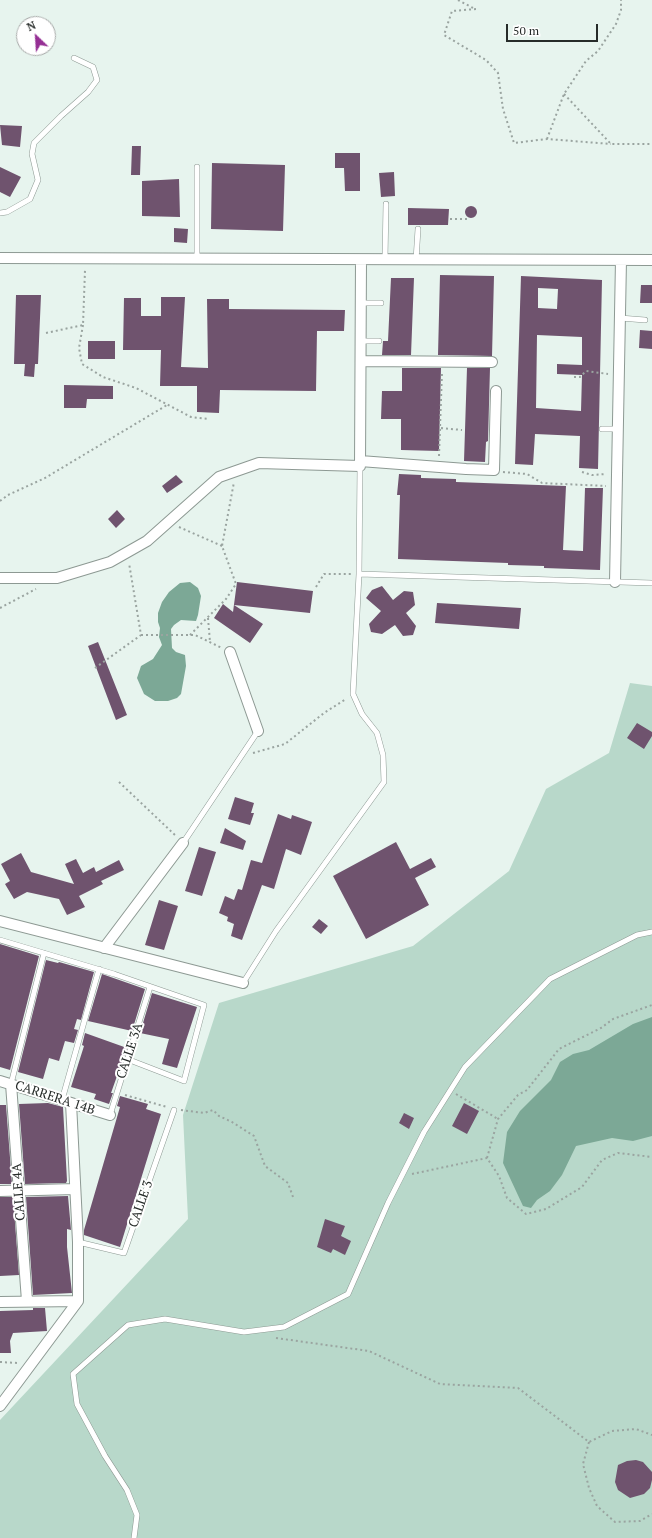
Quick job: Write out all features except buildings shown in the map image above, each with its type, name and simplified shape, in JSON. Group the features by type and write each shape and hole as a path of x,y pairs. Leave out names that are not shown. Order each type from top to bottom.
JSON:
{"street":[{"path":"0,258 652,260"},
{"path":"360,463 361,260"},
{"path":"615,582 621,260"},
{"path":"361,361 492,362"},
{"path":"0,578 57,578 110,562 147,541 219,477 259,463 360,463 494,470 496,391"},
{"path":"230,652 258,731"},
{"path":"104,948 182,843"},
{"path":"0,921 242,983"},
{"name":"CARRERA 14B","path":"0,1080 110,1115"},
{"name":"CALLE 4A","path":"11,1084 26,1301"},
{"path":"0,1406 78,1301 78,1242 67,1101"},
{"path":"0,1191 75,1189"},
{"path":"0,1302 78,1301"}],"lane":[{"path":"0,213 7,212 30,199 38,180 32,154 34,143 88,92 97,80 93,67 74,58"},
{"path":"197,167 197,259"},
{"path":"384,260 386,204"},
{"path":"416,260 418,229"},
{"path":"361,303 382,303"},
{"path":"620,318 645,320"},
{"path":"361,341 379,341"},
{"path":"602,429 618,429"},
{"path":"242,983 276,931 384,782 383,755 378,733 362,714 353,694 359,574 360,463"},
{"path":"359,574 652,584"},
{"path":"182,843 258,731"},
{"path":"134,1538 137,1514 127,1490 105,1456 77,1404 73,1374 128,1326 165,1319 244,1332 284,1327 348,1294 401,1177 424,1132 465,1067 550,979 638,934 652,932"},
{"path":"0,940 99,970 204,1005 184,1081 127,1059"},
{"path":"11,1084 44,953"},
{"path":"67,1101 99,970"},
{"name":"CALLE 3A","path":"110,1115 150,987"},
{"name":"CALLE 3","path":"78,1242 124,1253 174,1110"}],"path":[{"path":"458,0 476,9 452,11 444,35 486,60 498,73 503,109 514,143 547,139 611,144 652,144"},
{"path":"547,139 564,94 586,61 598,51 616,24 621,10 621,0"},
{"path":"564,94 611,144"},
{"path":"450,219 470,219"},
{"path":"85,258 83,325 79,348 82,364 103,376 136,388 191,417 209,419"},
{"path":"46,333 83,325"},
{"path":"438,467 441,428 442,362"},
{"path":"574,377 580,377 586,371 619,375"},
{"path":"0,501 8,495 45,478 167,405"},
{"path":"441,428 462,430"},
{"path":"494,470 527,474 542,483 617,487"},
{"path":"582,472 592,475 606,474 611,470 617,472"},
{"path":"190,635 226,599 236,584 222,546 237,471"},
{"path":"167,523 191,531 222,546"},
{"path":"127,552 141,635"},
{"path":"316,587 324,574 359,574"},
{"path":"0,608 38,588"},
{"path":"208,618 210,642"},
{"path":"95,668 141,635 194,635 230,652"},
{"path":"240,757 285,744 324,713 353,694"},
{"path":"119,782 182,843"},
{"path":"652,1005 613,1019 601,1028 559,1049 527,1090 518,1095 498,1119 487,1158 499,1176 507,1198 526,1214 546,1209 582,1187 602,1160 618,1153 652,1157"},
{"path":"450,1090 498,1119"},
{"path":"116,1093 174,1110 204,1113 213,1110 220,1116 254,1136 265,1166 288,1183 293,1197"},
{"path":"401,1177 487,1158"},
{"path":"268,1329 275,1338 369,1351 440,1384 518,1388 589,1442"},
{"path":"0,1362 17,1362 27,1370"},
{"path":"652,1435 636,1429 612,1431 589,1442 583,1464 589,1488 597,1506 615,1522 640,1521 652,1514"}],"shaded area":[{"path":"190,582 198,588 201,596 196,621 181,620 171,629 172,648 176,652 185,655 186,666 181,694 177,698 168,701 155,701 144,694 137,678 141,666 153,659 162,645 159,637 160,628 158,613 162,602 169,592 180,583"},
{"path":"630,683 652,686 652,1538 0,1538 0,1420 188,1219 183,1115 219,1003 413,946 509,871 546,789 609,753"},
{"path":"652,1017 652,1136 633,1141 612,1138 576,1146 562,1175 550,1191 537,1200 531,1208 523,1206 503,1163 507,1132 520,1111 551,1080 560,1062 573,1054 589,1050 633,1024"}]}
